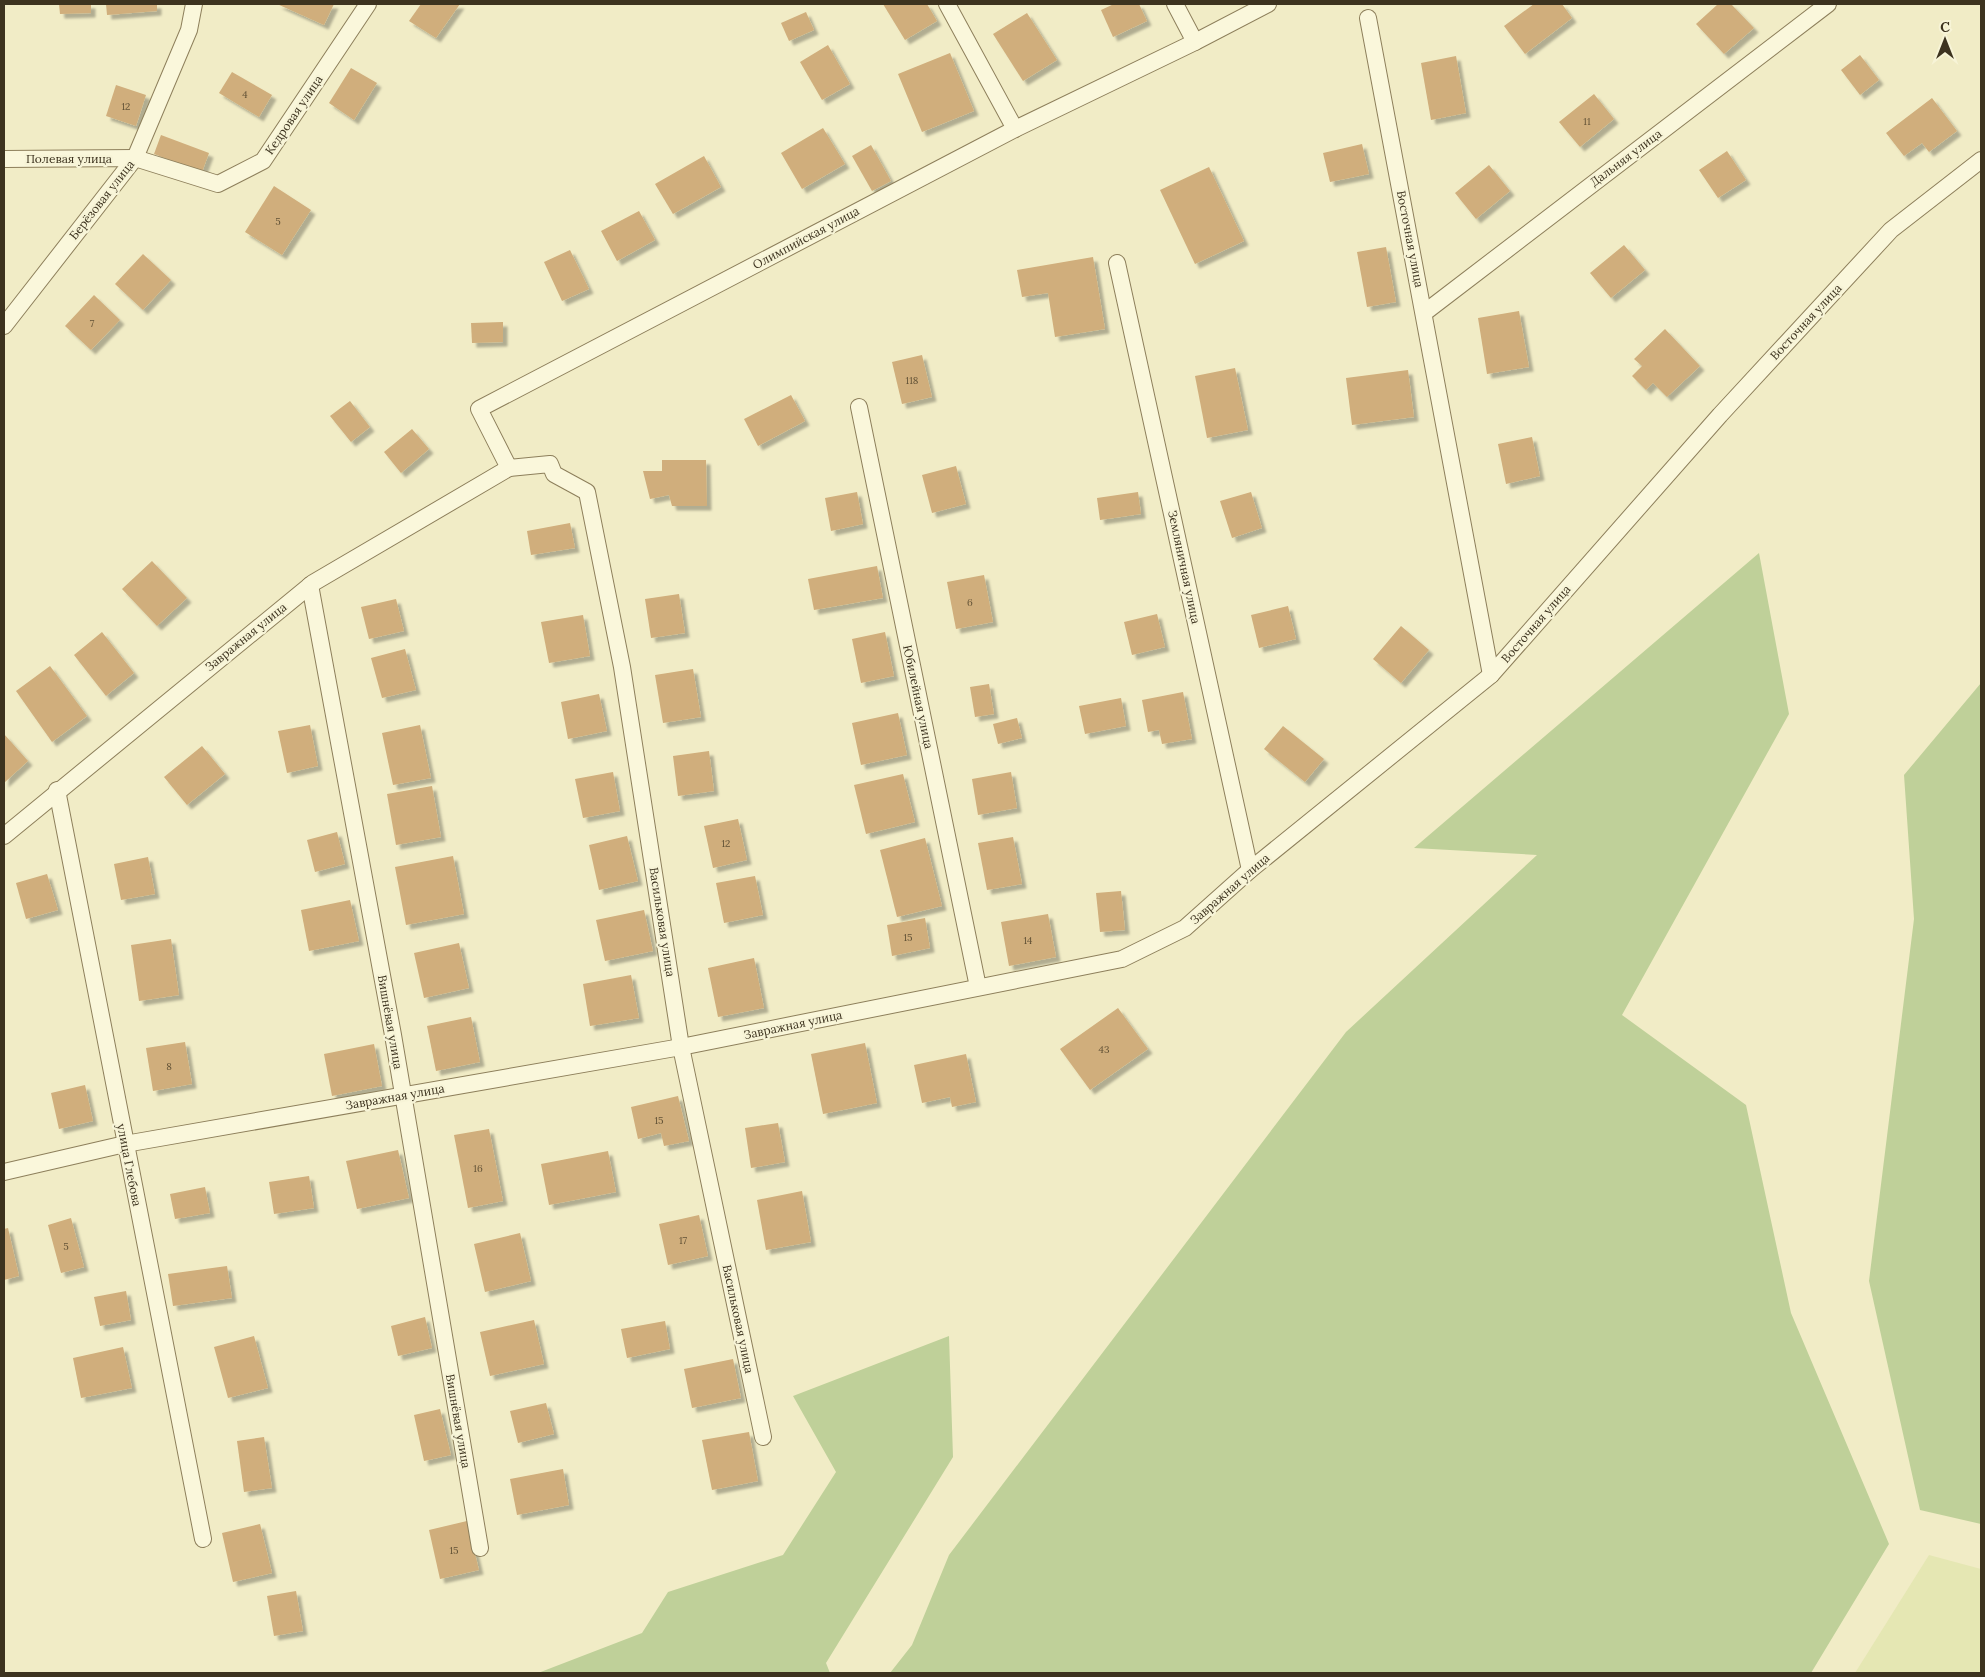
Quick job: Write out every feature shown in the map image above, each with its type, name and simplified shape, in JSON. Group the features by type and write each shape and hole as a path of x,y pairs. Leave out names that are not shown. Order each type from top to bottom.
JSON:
{"street":[{"name":"Берёзовая улица","path":"4,326 135,158 189,30 194,4"},
{"name":"Кедровая улица","path":"135,158 218,184 264,161 368,4"},
{"path":"947,4 1015,130"},
{"path":"1175,4 1195,42"},
{"name":"Олимпийская улица","path":"509,468 480,409 1015,130 1268,4"},
{"name":"Дальняя улица","path":"1424,313 1828,4"},
{"name":"Восточная улица","path":"1368,18 1491,674"},
{"name":"Полевая улица","path":"4,159 135,158"},
{"name":"Восточная улица","path":"1491,674 1720,415 1891,230 1981,160"},
{"name":"Земляничная улица","path":"1117,263 1250,870"},
{"name":"Юбилейная улица","path":"859,407 978,987"},
{"name":"Васильковая улица","path":"509,468 550,464 554,474 587,492 622,667 681,1048 763,1437"},
{"name":"Завражная улица","path":"4,836 57,790 310,585 509,468"},
{"name":"Вишнёвая улица","path":"310,585 403,1096 480,1548"},
{"name":"Завражная улица","path":"4,1172 125,1144 681,1048 1122,959 1186,928 1250,870 1491,674"},
{"name":"улица Глебова","path":"57,790 203,1539"}],"green space":[{"path":"1759,553 1789,714 1622,1015 1746,1105 1791,1313 1889,1544 1811,1673 890,1673 912,1645 949,1555 1346,1032 1537,855 1414,848"},
{"path":"1981,683 1981,1524 1920,1510 1869,1281 1914,919 1904,775"},
{"path":"949,1336 953,1457 826,1663 830,1673 538,1673 642,1633 668,1592 783,1555 836,1472 793,1396"},
{"path":"1929,1555 1981,1569 1981,1673 1855,1673"}],"building":[{"path":"59,4 91,4 91,13 60,14"},
{"path":"106,4 157,4 157,11 107,15"},
{"path":"277,4 334,4 324,25"},
{"path":"421,4 460,4 436,38 409,21"},
{"path":"883,4 927,4 937,21 905,40"},
{"path":"1114,4 1139,4 1147,21 1113,37 1101,10"},
{"path":"1534,4 1562,4 1572,18 1525,54 1504,26"},
{"path":"1718,4 1731,4 1754,28 1724,54 1696,24"},
{"path":"806,12 814,30 789,41 781,23"},
{"path":"1027,13 1057,60 1023,81 993,34"},
{"path":"828,45 850,84 822,100 800,62"},
{"path":"950,53 974,111 922,132 898,74"},
{"path":"1860,55 1879,80 1860,95 1841,70"},
{"path":"1456,56 1466,113 1431,120 1421,63"},
{"path":"351,68 377,83 354,120 329,103"},
{"path":"232,72 272,95 259,117 219,93"},
{"path":"116,85 146,95 136,126 106,116"},
{"path":"1594,94 1614,119 1580,147 1559,122"},
{"path":"1932,98 1957,131 1929,152 1922,143 1904,156 1886,133"},
{"path":"823,128 845,164 802,189 781,153"},
{"path":"161,135 209,153 202,172 154,154"},
{"path":"1362,144 1369,174 1330,182 1323,153"},
{"path":"871,145 891,181 872,191 852,156"},
{"path":"1727,151 1746,180 1718,198 1699,170"},
{"path":"704,156 721,187 673,214 655,184"},
{"path":"1489,165 1510,191 1476,219 1455,193"},
{"path":"1209,167 1244,241 1195,264 1160,190"},
{"path":"274,186 311,210 282,255 245,232"},
{"path":"639,211 655,240 617,261 601,231"},
{"path":"1624,245 1645,270 1611,298 1590,273"},
{"path":"1386,247 1396,302 1367,307 1357,252"},
{"path":"570,250 589,289 562,301 544,262"},
{"path":"143,254 171,280 143,310 115,284"},
{"path":"1093,257 1105,329 1055,337 1048,293 1022,297 1017,270"},
{"path":"94,295 120,320 91,350 65,326"},
{"path":"1519,311 1529,367 1487,374 1478,318"},
{"path":"503,322 503,342 472,343 471,323"},
{"path":"1665,329 1700,366 1667,397 1653,383 1646,390 1632,376 1642,366 1634,359"},
{"path":"922,355 932,397 902,404 892,362"},
{"path":"1235,368 1248,430 1207,438 1195,376"},
{"path":"1408,370 1414,417 1352,425 1346,378"},
{"path":"791,395 805,421 758,446 744,419"},
{"path":"350,401 370,427 351,442 330,416"},
{"path":"412,429 429,449 401,473 384,452"},
{"path":"1532,437 1540,476 1506,484 1498,444"},
{"path":"662,460 706,460 707,506 672,506 669,495 650,499 643,471 662,471"},
{"path":"956,466 966,504 932,513 922,475"},
{"path":"857,492 863,524 831,531 825,498"},
{"path":"1138,492 1141,514 1100,520 1097,498"},
{"path":"1251,492 1262,528 1232,538 1220,501"},
{"path":"570,523 575,548 531,555 527,531"},
{"path":"152,561 187,598 157,626 122,589"},
{"path":"877,566 883,598 814,610 808,579"},
{"path":"984,575 993,622 956,629 947,582"},
{"path":"679,594 685,633 651,638 645,599"},
{"path":"396,599 404,631 369,639 361,607"},
{"path":"1288,606 1296,639 1259,648 1251,615"},
{"path":"1157,614 1165,647 1132,655 1124,622"},
{"path":"583,615 590,656 549,663 541,622"},
{"path":"1401,626 1429,650 1401,683 1373,659"},
{"path":"102,632 134,673 106,696 74,655"},
{"path":"885,632 894,676 861,683 852,639"},
{"path":"405,649 416,690 382,698 371,658"},
{"path":"50,666 87,716 52,742 16,691"},
{"path":"693,669 701,717 663,723 655,675"},
{"path":"989,684 994,714 975,717 970,687"},
{"path":"1183,692 1192,739 1162,744 1159,730 1148,732 1142,700"},
{"path":"599,694 607,731 568,739 561,702"},
{"path":"1121,698 1126,726 1085,734 1079,706"},
{"path":"898,713 907,755 861,765 852,723"},
{"path":"1017,718 1022,738 998,744 993,724"},
{"path":"310,725 318,766 287,773 278,731"},
{"path":"420,725 431,778 393,785 382,733"},
{"path":"1283,726 1324,759 1305,782 1264,749"},
{"path":"4,734 28,761 4,783"},
{"path":"202,746 225,774 187,805 164,777"},
{"path":"709,751 714,791 678,796 673,756"},
{"path":"613,772 620,811 583,818 575,779"},
{"path":"1011,772 1017,808 978,815 972,779"},
{"path":"903,774 915,822 866,834 854,785"},
{"path":"432,786 441,837 396,845 387,794"},
{"path":"738,819 747,860 713,868 704,826"},
{"path":"337,832 345,864 315,872 307,840"},
{"path":"627,836 638,881 599,890 589,845"},
{"path":"1013,837 1022,884 987,890 978,843"},
{"path":"925,838 942,906 897,917 880,850"},
{"path":"453,856 464,914 406,925 395,867"},
{"path":"148,857 155,894 121,900 114,864"},
{"path":"47,874 58,910 26,919 16,883"},
{"path":"755,876 763,915 724,923 716,883"},
{"path":"1121,891 1125,930 1100,932 1096,893"},
{"path":"350,900 359,941 309,951 301,910"},
{"path":"644,910 653,951 605,961 596,920"},
{"path":"1048,914 1056,957 1009,966 1001,922"},
{"path":"925,918 930,948 892,956 887,925"},
{"path":"171,939 179,995 139,1001 131,945"},
{"path":"459,943 469,988 424,998 414,953"},
{"path":"754,958 764,1008 718,1017 708,968"},
{"path":"631,975 639,1018 590,1026 583,984"},
{"path":"1118,1008 1148,1049 1090,1090 1060,1049"},
{"path":"471,1017 480,1062 436,1071 427,1026"},
{"path":"185,1042 192,1084 153,1091 146,1048"},
{"path":"865,1043 877,1103 823,1114 811,1054"},
{"path":"374,1044 382,1086 332,1096 324,1054"},
{"path":"966,1054 976,1102 952,1107 950,1097 922,1103 914,1065"},
{"path":"85,1085 93,1121 59,1129 51,1093"},
{"path":"678,1096 689,1141 664,1146 661,1133 638,1139 631,1107"},
{"path":"778,1123 785,1162 751,1168 745,1128"},
{"path":"489,1129 503,1201 468,1208 454,1135"},
{"path":"398,1150 409,1198 357,1209 346,1161"},
{"path":"608,1151 616,1192 549,1205 541,1164"},
{"path":"309,1176 314,1208 274,1214 269,1182"},
{"path":"205,1187 210,1213 175,1219 170,1194"},
{"path":"802,1191 811,1242 766,1250 757,1200"},
{"path":"699,1215 708,1256 668,1265 659,1224"},
{"path":"71,1218 84,1267 61,1273 48,1225"},
{"path":"8,1228 19,1276 4,1280 4,1229"},
{"path":"520,1233 531,1281 485,1292 474,1244"},
{"path":"227,1266 232,1298 173,1306 168,1274"},
{"path":"126,1291 131,1320 100,1326 94,1297"},
{"path":"425,1317 432,1348 398,1356 391,1326"},
{"path":"534,1320 544,1364 490,1376 480,1332"},
{"path":"665,1321 670,1349 627,1358 621,1329"},
{"path":"254,1336 268,1388 228,1398 214,1347"},
{"path":"123,1347 132,1388 81,1398 73,1358"},
{"path":"733,1359 741,1398 692,1408 684,1369"},
{"path":"546,1403 554,1434 518,1443 510,1411"},
{"path":"440,1409 451,1455 424,1461 414,1415"},
{"path":"749,1432 758,1481 712,1490 702,1440"},
{"path":"264,1437 272,1488 244,1492 237,1441"},
{"path":"563,1469 569,1505 517,1515 510,1479"},
{"path":"467,1521 479,1570 440,1579 429,1530"},
{"path":"260,1524 272,1573 233,1582 222,1533"},
{"path":"296,1591 303,1631 274,1636 267,1596"}]}
